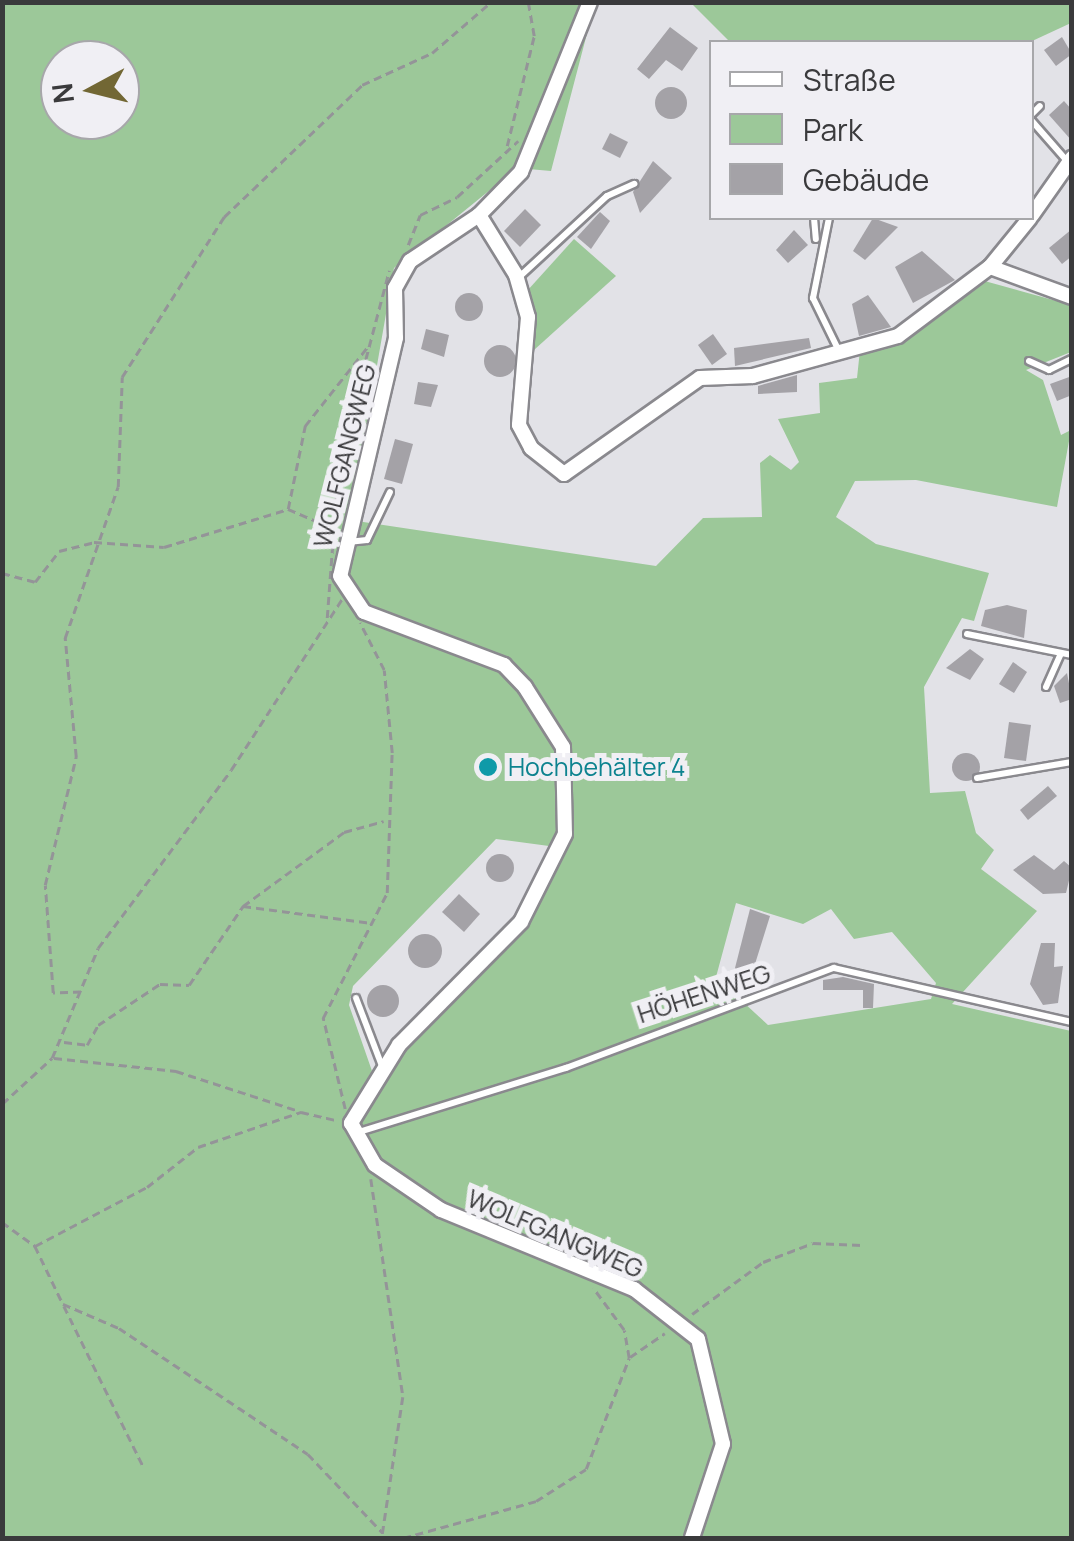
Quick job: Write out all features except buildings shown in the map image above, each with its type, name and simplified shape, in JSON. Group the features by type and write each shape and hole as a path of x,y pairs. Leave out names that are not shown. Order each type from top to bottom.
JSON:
{"street":[{"name":"WOLFGANGWEG","path":"345,594 347,542 396,338 395,288 426,247 478,215 530,155 590,2"},
{"path":"1034,207 1070,160"},
{"path":"478,215 517,279 529,333 519,425 531,448 564,474 700,378 842,355 911,329 990,267 1025,220"},
{"path":"990,267 1072,297"},
{"path":"345,594 391,626 504,664 563,747 567,798 557,854 521,922 382,1066 353,1126"},
{"name":"WOLFGANGWEG","path":"353,1126 368,1157 478,1231 634,1289 682,1322 710,1367 723,1444 692,1538"}],"lane":[{"path":"1034,114 1040,106"},
{"path":"1034,119 1070,160"},
{"path":"517,279 607,196 634,184"},
{"path":"814,220 816,239"},
{"path":"829,220 813,298 842,355"},
{"path":"1028,360 1048,370 1072,359"},
{"path":"347,542 367,540 390,492"},
{"path":"967,634 1072,654"},
{"path":"1046,687 1061,653"},
{"path":"977,778 1020,778 1072,762"},
{"name":"HÖHENWEG","path":"353,1126 580,1064 834,968 1072,1022"},
{"path":"356,998 382,1066"}],"path":[{"path":"81,992 53,993 45,885 76,757 65,638 94,542 118,487 122,377 224,217 362,85 432,53 491,2"},
{"path":"506,148 534,36 528,2"},
{"path":"288,510 305,426 370,344"},
{"path":"2,573 35,582 59,551 94,542 164,547 288,510 332,528"},
{"path":"2,1104 52,1058 81,992 133,894 231,770 345,594 384,670 392,709 387,894 323,1018 330,1077 353,1126"},
{"path":"62,1042 87,1044 98,1025 160,984 189,985 243,906 344,832 386,820"},
{"path":"243,906 373,924"},
{"path":"52,1058 176,1071 353,1126"},
{"path":"35,1246 146,1187 198,1147 302,1112"},
{"path":"368,1157 402,1397 382,1538"},
{"path":"2,1222 35,1246 143,1466"},
{"path":"629,1358 763,1262 814,1244 862,1245"},
{"path":"403,1538 536,1501 586,1469 629,1358 624,1330 569,1264"},
{"path":"63,1304 119,1328 308,1454 382,1532"}],"green space":[{"path":"3,3 595,3 551,171 517,168 394,268 350,520 656,566 703,518 762,517 760,463 770,455 791,470 799,462 778,419 820,413 819,383 857,378 860,350 981,280 1071,305 1071,352 1026,370 1043,380 1061,435 1071,430 1057,507 916,480 855,481 836,517 876,544 989,573 974,621 962,618 924,687 930,793 965,791 976,833 994,850 981,869 1037,911 952,1004 1071,1031 1071,1538 3,1538","holes":["496,839 564,848 506,947 392,1061 355,1118 350,1108 372,1071 349,1005 353,986","736,903 803,924 831,909 854,939 892,932 936,983 931,999 768,1025 716,977"]},
{"path":"691,3 1071,3 1071,23 1034,40 728,40"},
{"path":"574,239 616,276 534,350 527,291"}],"place":[{"name":"Hochbehälter 4","path":"488,767"}]}
